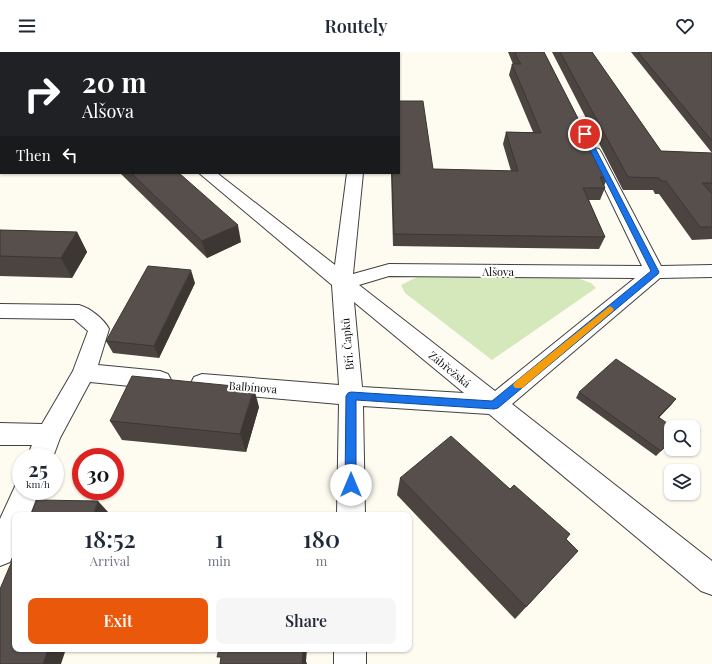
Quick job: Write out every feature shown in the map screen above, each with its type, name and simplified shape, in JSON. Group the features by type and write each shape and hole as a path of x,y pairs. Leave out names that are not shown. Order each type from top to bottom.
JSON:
{"street":[{"path":"351,396 494,405 655,272 587,137"},
{"name":"Zábřežská","path":"208,174 712,580"},
{"name":"Bří. Čapků","path":"351,512 351,396 342,283 355,174"},
{"name":"Alšova","path":"342,283 389,270 655,272 712,270"},
{"path":"0,311 79,312 99,329 84,373 44,446 0,434"},
{"name":"Balbínova","path":"84,373 351,396"},
{"path":"17,512 22,500"},
{"path":"0,552 12,523"},
{"path":"350,652 350,664"}],"green space":[{"path":"419,276 572,276 591,283 596,288 492,360 405,293 401,285"}],"building":[{"path":"515,52 544,52 608,177 600,177 605,188 583,188 605,237 394,234 392,174 400,174 400,101 423,101 433,169 518,171 506,132 541,133 512,64 521,64"},
{"path":"560,52 592,52 661,151 712,153 712,183 702,183 712,194 712,227 700,227 666,181 661,181 659,178 628,177"},
{"path":"638,52 712,52 712,141"},
{"path":"132,174 180,174 238,225 202,241"},
{"path":"0,230 77,232 61,258 0,256"},
{"path":"148,266 191,270 154,346 106,341"},
{"path":"616,359 676,399 658,417 664,421 664,448 661,451 579,392"},
{"path":"132,376 254,388 240,434 110,421"},
{"path":"451,436 510,489 514,485 570,534 566,539 578,551 526,607 400,478"},
{"path":"37,500 98,501 94,512 32,512"},
{"path":"12,561 12,652 47,652 43,664 0,664 0,589"},
{"path":"218,652 303,652 302,664 220,664 221,657 217,657"}],"slow traffic":[{"path":"518,385 610,309"}],"route":[{"path":"351,485 351,396 494,405 655,272 585,134"}]}
